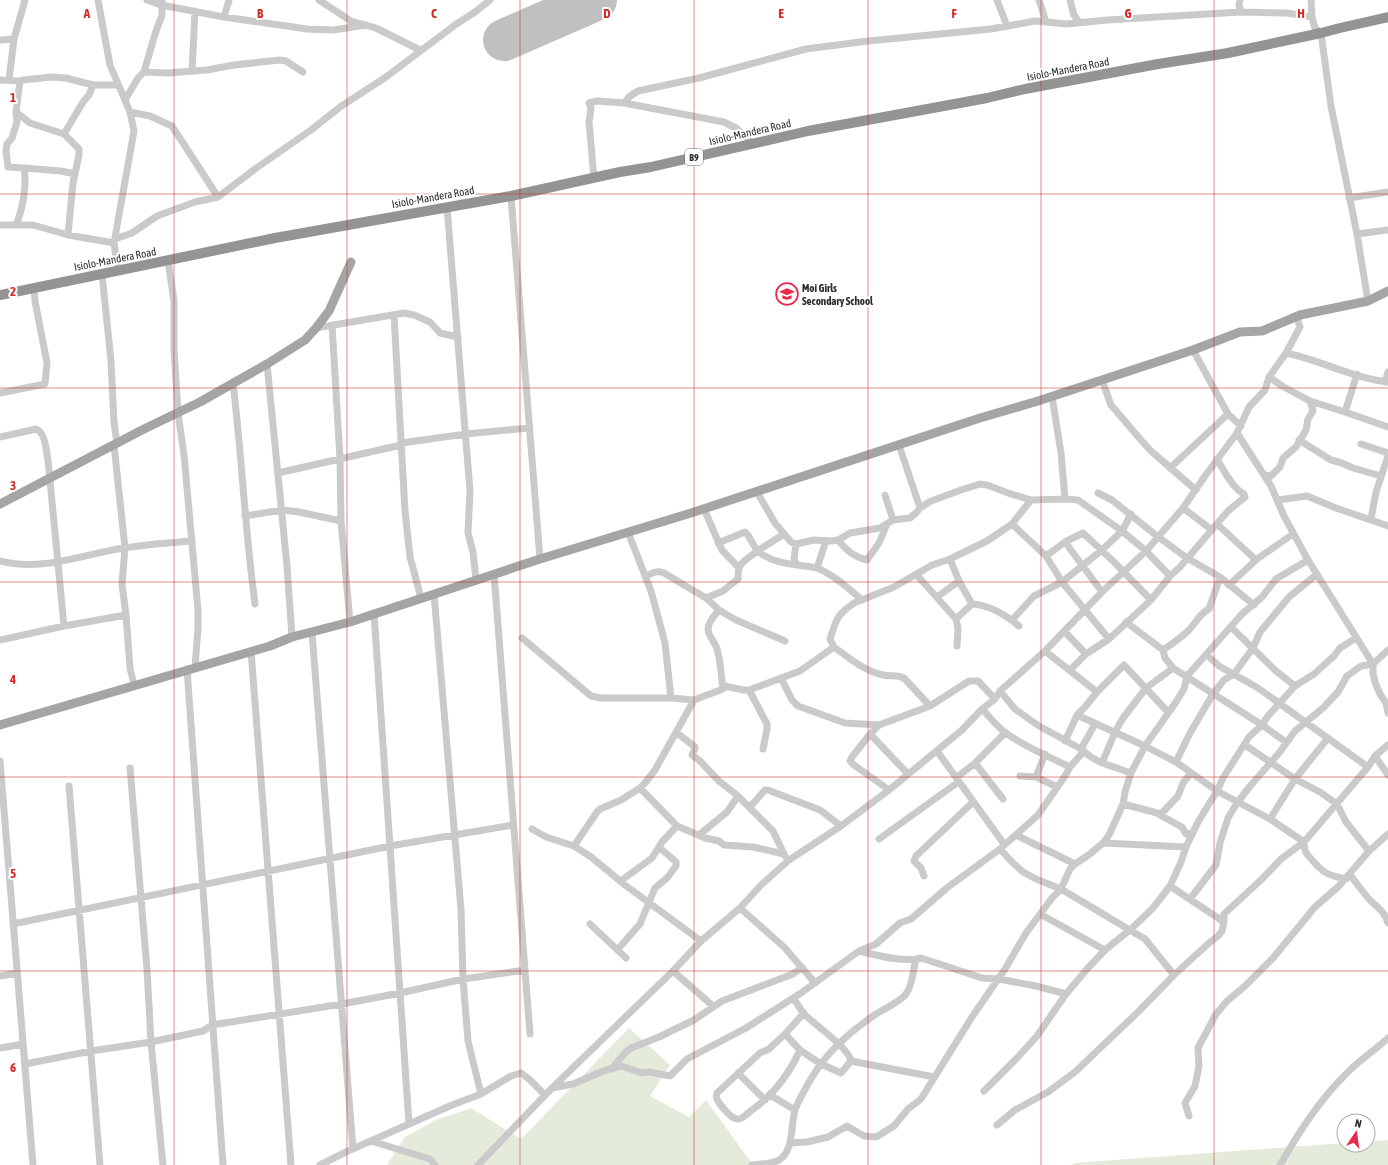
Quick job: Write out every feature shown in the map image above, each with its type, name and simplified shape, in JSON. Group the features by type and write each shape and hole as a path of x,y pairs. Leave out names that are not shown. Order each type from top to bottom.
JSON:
{"highway":[{"name":"Isiolo-Mandera Road","path":"0,295 275,238 511,196 651,167 808,131 987,98 1025,89 1158,64 1228,53 1321,34 1388,17"}],"main road":[{"path":"0,504 178,413 267,364 305,340 328,311 351,262"},
{"path":"0,725 350,622 540,559 704,509 980,418 1102,380 1193,350 1240,332 1262,331 1300,315 1368,300 1388,291"}],"street":[{"path":"9,80 14,39 25,0"},
{"path":"98,0 110,65 130,112 133,123 133,140 114,241 118,271"},
{"path":"147,0 162,2 224,17 321,30 346,29 366,25"},
{"path":"224,17 229,0"},
{"path":"320,0 351,21 376,28 420,50"},
{"path":"0,225 33,226 68,235 114,241 132,233 157,216 194,202 218,197 340,108 386,77 420,50 490,0"},
{"path":"997,0 1006,26"},
{"path":"1039,0 1046,22"},
{"path":"1070,0 1074,16 1079,22"},
{"path":"1240,0 1239,5 1241,12"},
{"path":"1311,0 1312,17 1315,28 1321,34 1331,106 1357,234 1368,300"},
{"path":"125,100 138,78 144,72 162,15 162,2"},
{"path":"192,71 195,11"},
{"path":"624,103 629,97 638,91 699,78 806,49 1006,26 1025,22 1067,24 1241,12 1287,13 1312,17"},
{"path":"0,40 14,39"},
{"path":"144,72 168,74 280,60 286,61 303,72"},
{"path":"0,80 20,81 52,77 66,78 93,85 118,85"},
{"path":"8,167 6,151 7,144 12,138 17,122 16,112 20,81"},
{"path":"64,134 83,102 89,95 93,85"},
{"path":"594,178 589,122 591,108 589,103 597,101 624,103 724,122 736,128 754,144"},
{"path":"16,112 30,123 64,134 80,152 75,174 68,235"},
{"path":"130,112 150,116 172,126 218,197"},
{"path":"0,168 24,168 61,171 75,174"},
{"path":"16,225 26,180 24,168"},
{"path":"1349,198 1388,192"},
{"path":"511,196 540,559"},
{"path":"447,207 470,491 468,533 473,552 476,580"},
{"path":"1357,234 1388,230"},
{"path":"168,261 174,301 174,350 178,413 184,455 198,610 198,628 191,668 212,1025 223,1165"},
{"path":"102,274 111,361 114,422 125,548 122,584 130,668 134,685"},
{"path":"0,393 45,384 47,363 35,301 34,287"},
{"path":"316,328 394,316 404,313 414,315 430,322 440,332 458,337"},
{"path":"478,1165 545,1095 673,971 701,941 740,908 786,857 841,826 889,790 962,730 982,708 995,699 1000,691 1045,651 1102,592 1146,551 1183,508 1237,433 1249,407 1265,390 1269,377 1286,353 1300,327 1298,321 1300,315"},
{"path":"394,316 405,510 410,557 421,598"},
{"path":"332,325 340,458 341,521 350,622"},
{"path":"1193,350 1228,414 1241,426"},
{"path":"1286,353 1386,382 1388,372"},
{"path":"267,364 282,510 292,638"},
{"path":"1345,412 1356,374"},
{"path":"1269,377 1310,401 1388,427"},
{"path":"1102,380 1111,405 1151,451 1196,490"},
{"path":"233,383 238,422 245,516 255,604"},
{"path":"1052,396 1061,453 1065,499"},
{"path":"1264,475 1270,476 1280,467 1283,458 1296,447 1306,430 1308,419 1313,411 1310,401"},
{"path":"1170,468 1228,414"},
{"path":"278,473 401,444 466,434 529,428"},
{"path":"0,438 36,429 40,430 42,434 48,460 64,626"},
{"path":"1237,433 1278,500 1284,516 1308,560 1373,664 1373,674 1376,684 1380,694 1387,703 1388,713"},
{"path":"1299,440 1331,460 1342,462 1352,468 1381,476"},
{"path":"1361,444 1388,455 1376,492 1371,519"},
{"path":"899,445 920,508"},
{"path":"1070,670 1086,654 1109,639 1151,600 1170,576 1188,558 1228,511 1245,497 1227,476 1217,459"},
{"path":"757,492 775,523 791,542 796,544 814,540 838,540 850,533 874,530 890,521 910,518 918,512 920,508 938,498 980,484 1031,500 1078,500 1122,531 1146,551 1170,576"},
{"path":"1098,493 1112,500 1188,558 1220,577 1254,605"},
{"path":"838,540 850,553 856,557 867,560 879,543 890,521 885,495"},
{"path":"1278,500 1307,496 1388,526"},
{"path":"930,706 904,678 898,675 883,676 872,672 852,661 834,646 830,639 835,624 839,616 854,603 894,587 932,565 950,559 987,541 1012,524 1031,500"},
{"path":"1183,508 1212,530"},
{"path":"704,509 722,550 739,568"},
{"path":"245,516 282,510 300,512 341,521"},
{"path":"1012,620 1034,596 1062,582 1102,550 1122,531 1131,514"},
{"path":"1012,524 1046,556 1062,582 1109,639"},
{"path":"1217,524 1256,560"},
{"path":"628,532 652,591 666,648 671,698"},
{"path":"718,542 745,532 758,552 769,559 817,568 836,578 862,600"},
{"path":"1046,556 1065,542 1083,533 1102,550 1151,600"},
{"path":"706,598 723,590 738,579 739,568 748,557 784,534"},
{"path":"1230,585 1267,551 1293,534"},
{"path":"0,561 21,565 58,562 125,548 191,541"},
{"path":"817,568 826,541"},
{"path":"1065,542 1102,592"},
{"path":"796,544 794,559 796,564"},
{"path":"950,559 959,581 972,604"},
{"path":"790,1143 807,1142 828,1137 847,1126 864,1136 876,1137 898,1123 908,1109 921,1099 972,1017 999,979 1026,933 1060,889 1070,869 1103,843 1113,827 1123,804 1130,773 1145,746 1184,689 1187,676 1242,614 1254,605 1271,587 1276,579 1308,560"},
{"path":"646,576 659,571 664,573 706,598 719,610 747,626 785,641"},
{"path":"494,574 530,1034"},
{"path":"916,574 956,618 958,629 957,646"},
{"path":"1176,762 1190,733 1213,694 1224,680 1234,674 1253,648 1260,632 1280,606 1318,574"},
{"path":"1163,650 1180,639 1190,630 1202,613 1209,609 1220,577"},
{"path":"937,597 959,581"},
{"path":"434,594 461,909 463,979 468,1041 481,1094"},
{"path":"956,618 972,604 985,606 1012,620 1019,626"},
{"path":"719,610 708,629 720,660 723,689"},
{"path":"374,613 409,1124"},
{"path":"0,640 64,626 126,615"},
{"path":"1126,622 1163,650 1165,658 1173,668 1286,742"},
{"path":"1231,627 1276,671 1295,686"},
{"path":"1064,630 1086,654"},
{"path":"312,633 353,1149"},
{"path":"522,638 591,696 601,698 671,698 694,700 723,689 725,686 749,690 800,671 834,646"},
{"path":"984,1091 1037,1036 1066,994 1087,969 1105,950 1131,929 1152,909 1170,886 1193,833 1217,792 1223,778 1250,737 1295,686 1314,674 1334,656 1340,648 1356,638"},
{"path":"1190,899 1216,865 1223,831 1228,818 1237,803 1295,731 1323,708 1338,692 1347,676 1361,666 1373,664 1388,650"},
{"path":"251,651 291,1165"},
{"path":"1045,651 1097,692"},
{"path":"1207,654 1219,666 1258,688 1368,767"},
{"path":"1065,741 1077,715 1124,665 1168,712"},
{"path":"1102,763 1114,732 1146,688 1173,668"},
{"path":"781,678 792,700 798,706 846,723 879,725 930,706 969,681 978,681 995,699"},
{"path":"749,690 767,724 763,749"},
{"path":"1000,691 1015,709 1039,726 1083,750 1102,763 1130,773"},
{"path":"574,846 600,809 621,800 640,788 655,770 694,700"},
{"path":"982,708 1004,733 1031,749 1045,754 1070,767"},
{"path":"1077,715 1176,762 1217,792 1270,819 1304,842"},
{"path":"552,1088 573,1084 612,1068 621,1066 642,1073 649,1072 670,1076 687,1060 736,1033 793,998 859,951 876,944 900,923 911,919 948,887 1016,835 1038,815 1083,750 1095,724"},
{"path":"879,725 870,734 850,761 889,790"},
{"path":"676,732 695,747 692,755 719,781 750,807 773,831 786,857"},
{"path":"879,839 956,783 957,777 975,763 1004,733"},
{"path":"870,734 908,774"},
{"path":"1270,819 1295,778 1328,738"},
{"path":"1245,745 1270,763 1320,792 1337,804 1346,822 1369,851"},
{"path":"997,1125 1015,1110 1048,1092 1075,1072 1174,976 1218,936 1222,931 1224,914 1281,859 1304,842 1368,767 1375,756 1388,745"},
{"path":"937,751 957,777 1012,862 1023,872 1060,889 1146,939 1174,976"},
{"path":"1036,777 1045,754"},
{"path":"1375,756 1388,775"},
{"path":"0,762 3,830 13,924 33,1165"},
{"path":"975,763 1003,799"},
{"path":"130,768 147,969 151,1042 163,1165"},
{"path":"1158,814 1163,813 1178,796 1183,783 1191,773"},
{"path":"1020,776 1036,777 1057,787"},
{"path":"69,786 100,1165"},
{"path":"640,788 677,826 724,844 753,847 786,857"},
{"path":"750,807 765,790 768,790 820,810 841,826"},
{"path":"699,835 727,812 738,796"},
{"path":"924,876 921,868 914,861 916,856 973,802"},
{"path":"1123,804 1158,814 1182,827 1186,834 1193,833"},
{"path":"13,924 390,846 513,825"},
{"path":"622,880 652,858 658,847 677,826"},
{"path":"532,829 546,836 574,846 591,857 622,880 625,885 701,941"},
{"path":"1189,1116 1185,1103 1195,1086 1199,1066 1198,1048 1216,1014 1227,1001 1245,986 1273,958 1315,906 1348,877 1369,851 1388,834"},
{"path":"1016,835 1075,864"},
{"path":"1304,842 1305,853 1320,870 1329,875 1348,877 1368,898 1380,907 1386,916 1388,923"},
{"path":"1103,843 1186,847"},
{"path":"618,949 640,924 655,888 667,878 676,866 676,862 658,847"},
{"path":"1170,886 1224,922"},
{"path":"740,908 785,948 815,983"},
{"path":"1040,914 1105,950"},
{"path":"590,924 626,958"},
{"path":"859,951 895,957 921,958 982,978 999,979 1036,986 1066,994"},
{"path":"752,1165 779,1160 786,1153 790,1143 795,1110 807,1084 821,1064 839,1043 865,1022 906,995 912,984 916,959"},
{"path":"612,1068 631,1048 659,1037 694,1020 713,1006 732,997 793,974 802,967"},
{"path":"25,1064 90,1051 151,1042 203,1031 212,1025 280,1015 400,993 463,979 525,970"},
{"path":"673,971 713,1006"},
{"path":"0,976 17,973"},
{"path":"793,998 804,1013 839,1043 851,1061"},
{"path":"800,1050 787,1075 768,1098 740,1119 730,1115 718,1102 716,1097 717,1093 760,1053 769,1049 804,1013"},
{"path":"785,1034 800,1050 821,1064 841,1073 851,1061"},
{"path":"1280,1165 1294,1140 1314,1110 1330,1091 1348,1072 1388,1038"},
{"path":"0,1048 23,1044"},
{"path":"851,1061 934,1077"},
{"path":"320,1165 409,1124 481,1094 511,1076 521,1073 545,1095"},
{"path":"738,1073 768,1098 795,1110"},
{"path":"371,1141 430,1159 435,1165"}],"green space":[{"path":"629,1028 670,1065 650,1096 689,1117 706,1100 753,1165 387,1165 405,1137 436,1120 471,1108 521,1139"},
{"path":"1388,1140 1388,1165 1071,1165 1075,1163 1336,1144 1336,1153 1376,1153 1376,1141"}],"runway":[{"path":"504,40 596,0"}],"place":[{"name":"Moi Girls Secondary School","path":"787,294"}]}
